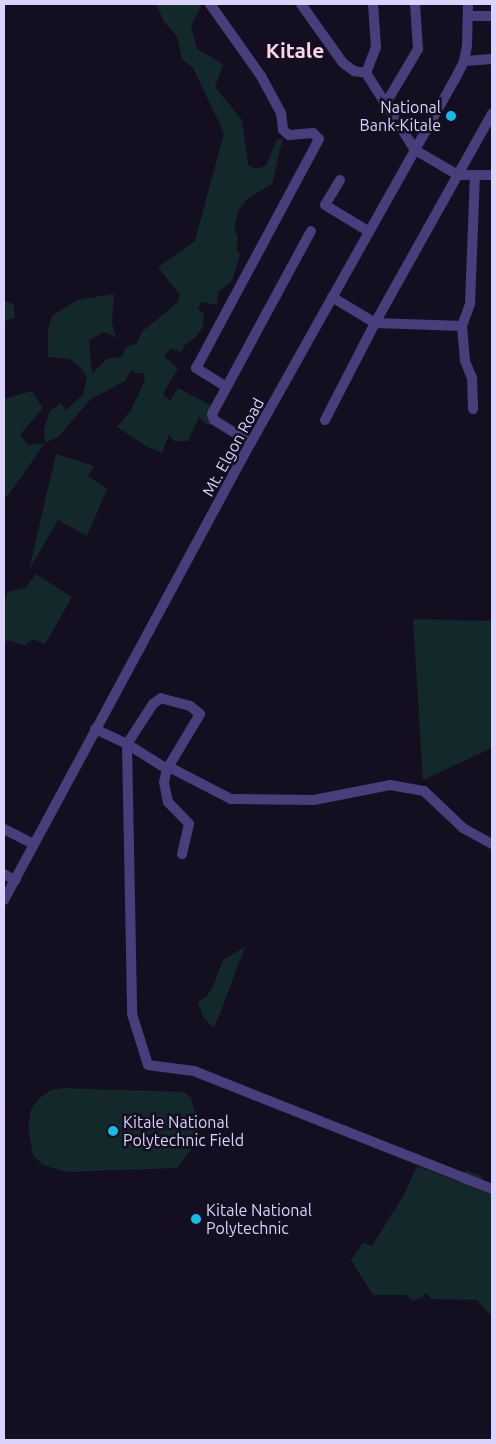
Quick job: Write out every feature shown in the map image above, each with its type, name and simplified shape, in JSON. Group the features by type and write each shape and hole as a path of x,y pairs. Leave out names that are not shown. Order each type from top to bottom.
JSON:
{"street":[{"path":"210,4 260,76 281,112 283,130 289,134 313,133 319,139 196,368 227,387"},
{"path":"301,4 343,64 354,71 366,72"},
{"path":"366,72 376,47 373,4"},
{"path":"386,103 418,49 415,4"},
{"name":"Mt. Elgon Road","path":"4,900 368,231 464,61 470,16 468,4"},
{"path":"470,16 492,16"},
{"path":"464,61 492,59"},
{"path":"366,72 415,150 458,175 492,175"},
{"path":"325,420 375,323 492,114"},
{"path":"472,409 472,378 465,360 462,326 470,304 475,176"},
{"path":"340,180 325,205 368,231"},
{"path":"252,443 214,420 212,414 311,231"},
{"path":"332,298 375,323 462,326"},
{"path":"182,854 189,824 168,802 164,782 168,768 200,714 195,708 161,698 157,700 127,744 132,1014 148,1064 194,1070 492,1189"},
{"path":"95,730 127,744 168,768 231,799 314,800 390,785 424,790 464,828 492,844"},
{"path":"4,829 33,844"},
{"path":"4,874 15,880"}],"green space":[{"path":"151,4 202,4 191,26 197,49 223,64 215,87 242,120 248,165 255,169 266,166 277,139 283,138 272,184 247,199 239,210 234,227 238,239 236,249 240,255 232,281 218,292 217,305 201,302 198,309 204,314 203,327 195,338 185,345 181,352 171,348 164,357 178,368 163,394 170,401 178,388 212,406 213,423 208,425 199,417 188,441 174,441 169,434 162,453 144,445 117,427 131,410 145,380 143,373 135,373 132,369 125,381 91,399 58,437 45,443 44,429 50,411 60,403 66,410 83,395 87,377 80,367 70,359 48,357 48,330 52,316 77,300 114,294 112,323 116,337 104,332 89,340 92,373 108,358 121,357 127,346 136,344 143,331 178,302 180,295 158,267 195,241 224,133 193,68 182,59 177,36 164,22 157,6"},
{"path":"4,300 14,305 15,318 4,321"},
{"path":"32,391 43,408 20,435 28,445 45,443 7,497 4,495 4,399"},
{"path":"56,454 94,466 88,476 107,489 87,536 58,520 29,570"},
{"path":"36,574 72,597 45,644 33,639 25,645 7,640 4,646 4,607 7,592 25,588"},
{"path":"413,619 492,621 492,748 423,780"},
{"path":"245,947 214,1028 203,1017 198,1002 206,997 214,984 223,960"},
{"name":"Kitale National Polytechnic Field","path":"63,1088 184,1092 191,1098 197,1121 198,1134 195,1145 177,1168 66,1172 43,1165 33,1155 28,1128 31,1110 38,1099 51,1090"},
{"path":"417,1166 460,1182 466,1170 483,1177 477,1188 492,1195 492,1317 477,1300 432,1299 425,1293 422,1298 412,1301 407,1295 373,1295 351,1260 363,1243 372,1246 404,1195"}],"place":[{"name":"National Bank-Kitale","path":"451,116"},
{"name":"Kitale National Polytechnic Field","path":"113,1131"},
{"name":"Kitale National Polytechnic","path":"196,1219"}],"district":[{"name":"Kitale","path":"295,50"}]}
